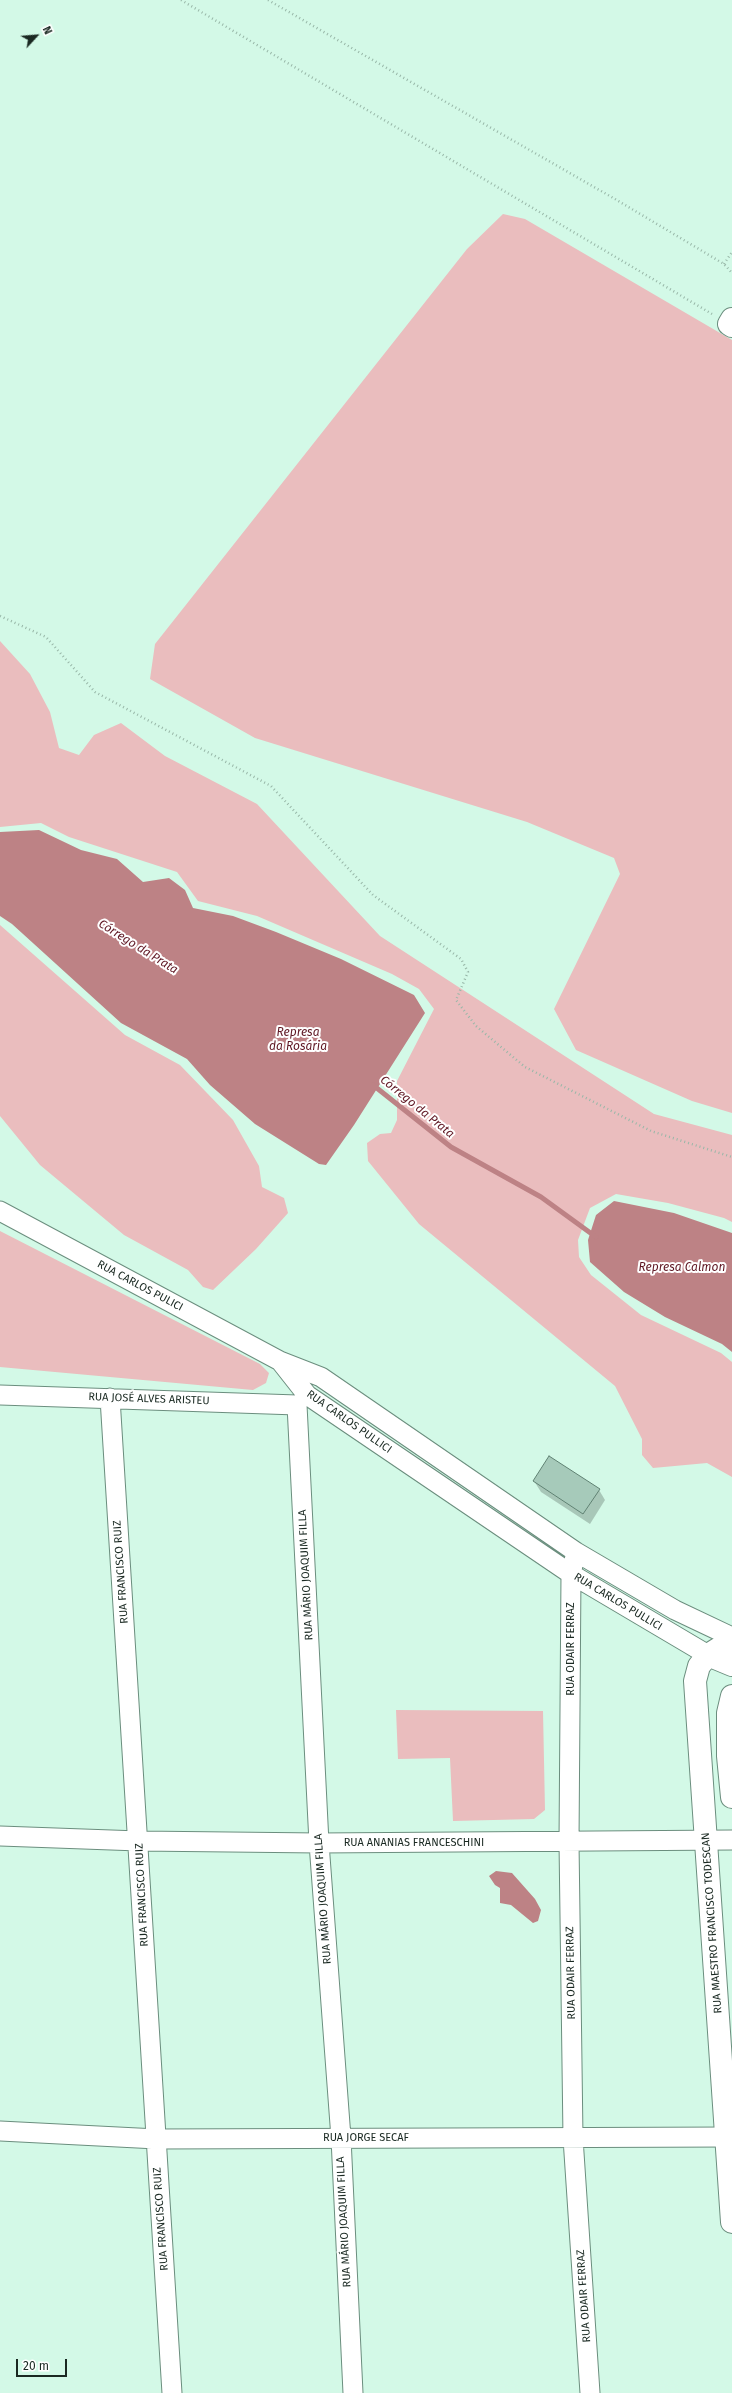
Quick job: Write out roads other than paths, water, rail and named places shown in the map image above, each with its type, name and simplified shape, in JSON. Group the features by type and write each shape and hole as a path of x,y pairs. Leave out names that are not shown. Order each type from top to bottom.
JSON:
{"main road":[{"name":"RUA MAESTRO FRANCISCO TODESCAN","path":"732,1640 708,1655 699,1666 695,1682 706,1841 730,2137 732,2222"},
{"name":"RUA CARLOS PULLICI","path":"708,1655 732,1665"},
{"path":"732,1696 728,1720 732,1797"}],"street":[{"name":"RUA CARLOS PULICI","path":"0,1211 280,1361"},
{"name":"RUA CARLOS PULLICI","path":"280,1361 321,1377 576,1552 675,1610 732,1637"},
{"name":"RUA CARLOS PULLICI","path":"280,1361 302,1400 571,1574 708,1655"},
{"path":"302,1400 321,1377"},
{"name":"RUA JOSÉ ALVES ARISTEU","path":"0,1395 302,1400"},
{"name":"RUA FRANCISCO RUIZ","path":"110,1398 139,1841 172,2393"},
{"name":"RUA MÁRIO JOAQUIM FILLA","path":"302,1400 319,1843 340,2138 352,2393"},
{"name":"RUA ODAIR FERRAZ","path":"576,1552 571,1574 569,1842 574,2138 590,2393"},
{"name":"RUA ANANIAS FRANCESCHINI","path":"0,1836 139,1841 319,1843 732,1840"},
{"name":"RUA JORGE SECAF","path":"0,2132 156,2140 730,2137"}],"water":[{"name":"Represa da Rosária","path":"39,830 81,850 117,859 143,882 169,878 185,890 193,908 233,916 276,932 341,959 414,995 425,1013 354,1125 326,1165 319,1164 255,1124 210,1085 187,1059 121,1023 12,924 0,916 0,832"},
{"name":"Represa Calmon","path":"614,1201 674,1213 732,1233 732,1352 722,1344 665,1317 624,1292 590,1262 588,1240 596,1215"},
{"path":"496,1871 512,1873 535,1899 541,1910 538,1921 533,1923 511,1905 500,1903 500,1888 495,1885 489,1876"}],"waterway":[{"name":"Córrego da Prata","path":"373,1085 451,1147 541,1197 596,1237"}]}
